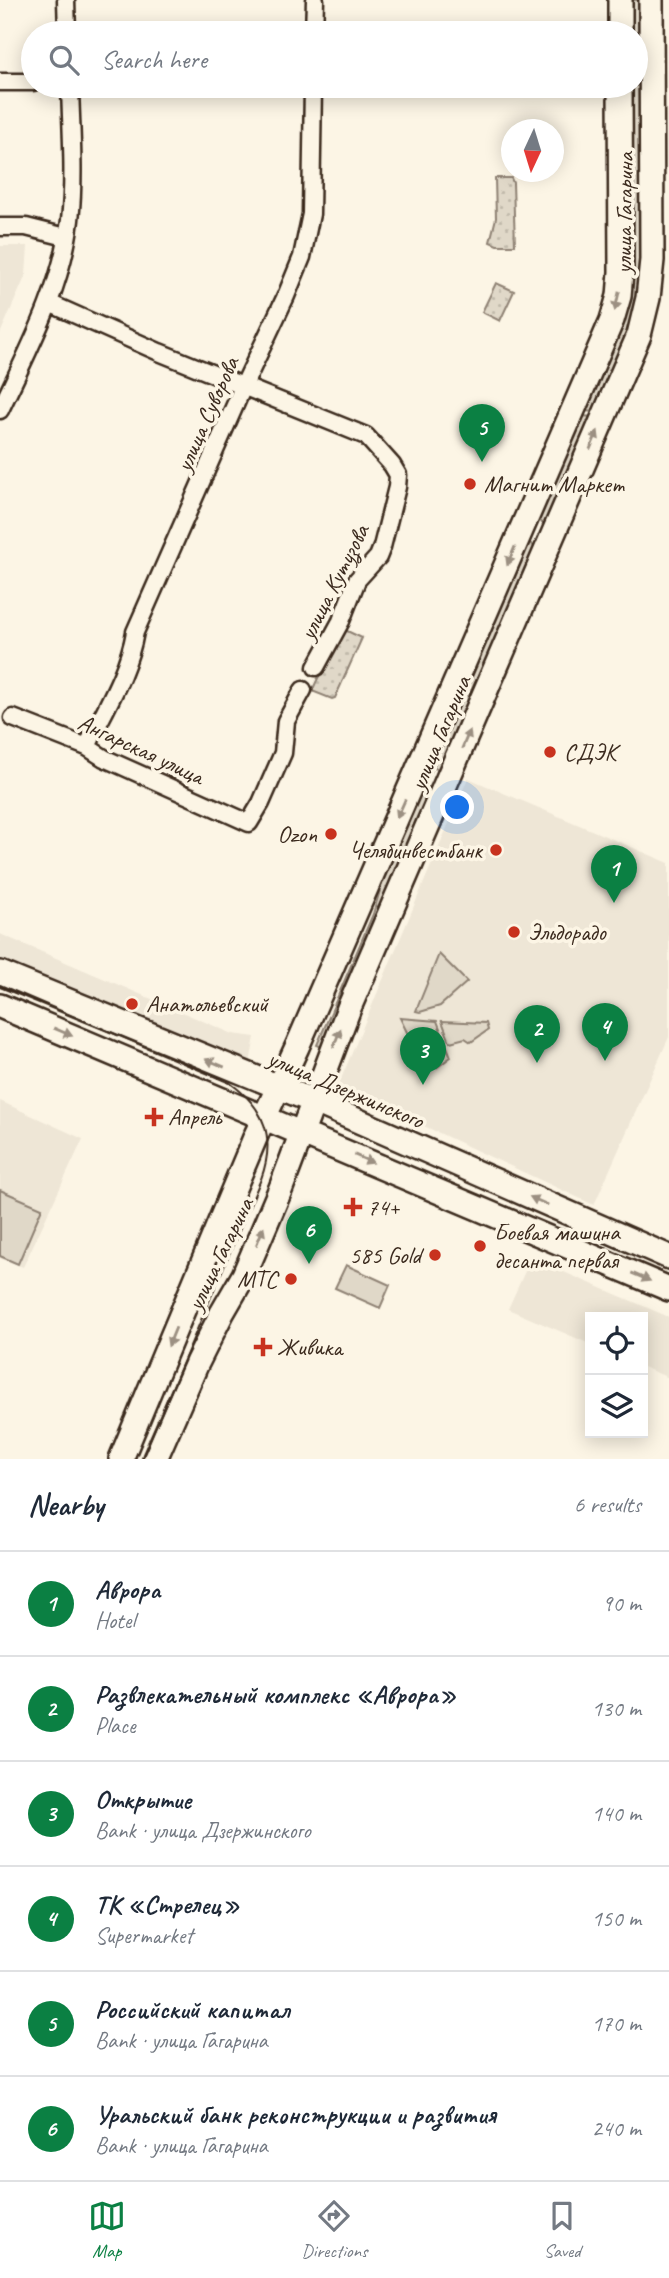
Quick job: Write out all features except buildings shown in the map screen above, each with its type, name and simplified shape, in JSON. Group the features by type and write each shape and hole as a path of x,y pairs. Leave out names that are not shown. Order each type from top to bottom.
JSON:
{"main road":[{"path":"620,0 620,21"},
{"name":"улица Гагарина","path":"155,1459 197,1363 244,1275 349,1009 632,352 648,298 652,260 650,0"},
{"name":"улица Гагарина","path":"121,1459 264,1116 605,338 619,296 621,272 620,98"},
{"path":"524,526 552,538"},
{"path":"417,771 446,784"},
{"name":"улица Дзержинского","path":"0,973 313,1101 669,1257"},
{"path":"0,1006 669,1289"}],"street":[{"path":"66,0 67,21"},
{"path":"314,21 315,0"},
{"path":"0,82 21,82"},
{"path":"0,410 49,303 66,237 71,200 70,98"},
{"name":"улица Суворова","path":"87,747 112,700 118,678 132,649 135,632 286,296 307,239 311,214 313,98"},
{"path":"0,227 26,227 66,237"},
{"path":"49,303 243,387"},
{"name":"улица Кутузова","path":"243,387 366,436 398,475 378,557 357,580 341,621 316,667"},
{"name":"Ангарская улица","path":"13,718 87,747 104,758 249,823 283,753 286,721 303,690"}],"shaded area":[{"path":"629,0 641,0 641,21 629,21"},
{"path":"630,98 641,98 642,264 639,285 631,322 596,412 584,411 620,327"},
{"path":"495,178 501,178 501,182 513,183 515,245 497,245 490,242 496,218"},
{"path":"0,246 28,246 26,275 0,334"},
{"path":"496,283 514,291 500,321 482,312"},
{"path":"581,416 594,417 547,523 542,523 538,517"},
{"path":"530,543 537,549 440,769 433,768 432,763 525,545"},
{"path":"345,630 362,638 335,698 332,699 312,691 339,633"},
{"path":"468,778 669,863 669,1037 594,1205 338,1086"},
{"path":"422,786 430,787 431,793 322,1047 317,1045 373,914 390,857"},
{"path":"0,934 233,1034 255,1037 250,1063 0,963"},
{"path":"439,954 467,982 440,1006 416,1011"},
{"path":"400,1018 437,1021 451,1057 436,1068 421,1061"},
{"path":"442,1021 486,1023 488,1030 471,1042 465,1038 450,1042"},
{"path":"0,1101 83,1139 23,1267 0,1258"},
{"path":"0,1190 42,1208 18,1264 0,1256"},
{"path":"531,1258 669,1317 669,1378 648,1369 648,1312 585,1312 585,1342 508,1309"},
{"path":"346,1265 390,1285 380,1308 335,1288"}],"tram line":[{"path":"0,985 230,1083 252,1103 264,1125 267,1150 261,1179 142,1459"}],"place":[{"name":"Российский капитал","path":"482,462"},
{"name":"Магнит Маркет","path":"470,484"},
{"name":"СДЭК","path":"550,752"},
{"name":"Ozon","path":"331,834"},
{"name":"Челябинвестбанк","path":"496,850"},
{"name":"Аврора","path":"614,903"},
{"name":"Эльдорадо","path":"514,932"},
{"name":"Анатольевский","path":"132,1004"},
{"name":"ТК «Стрелец»","path":"605,1061"},
{"name":"Развлекательный комплекс «Аврора»","path":"537,1063"},
{"name":"Открытие","path":"423,1085"},
{"name":"Апрель","path":"154,1117"},
{"name":"74+","path":"353,1207"},
{"name":"Боевая машина десанта первая","path":"480,1246"},
{"name":"585 Gold","path":"435,1255"},
{"name":"Уральский банк реконструкции и развития","path":"309,1264"},
{"name":"МТС","path":"291,1279"},
{"name":"Живика","path":"263,1347"}]}
